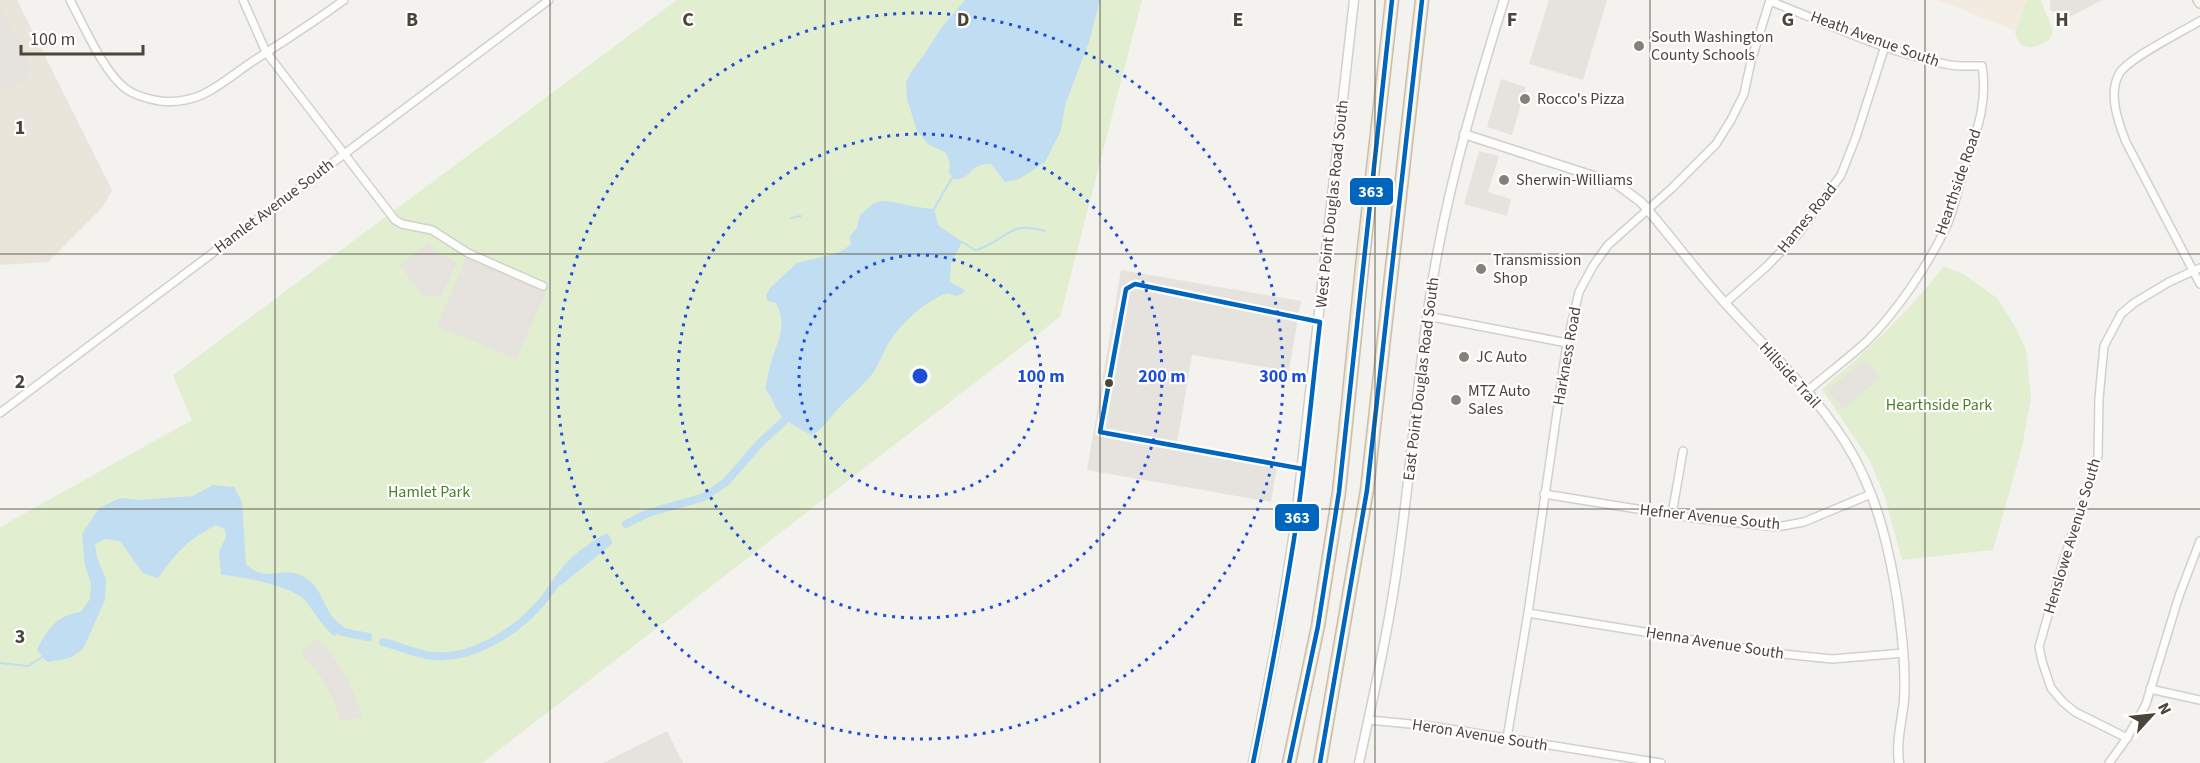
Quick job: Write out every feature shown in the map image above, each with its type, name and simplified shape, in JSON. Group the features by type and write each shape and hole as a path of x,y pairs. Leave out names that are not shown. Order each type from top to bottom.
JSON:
{"highway":[{"path":"1289,763 1318,626 1339,492 1392,0"},
{"path":"1320,763 1367,490 1422,0"}],"street":[{"path":"70,0 107,66 125,88 146,99 180,101 190,100 210,92 344,0"},
{"path":"243,0 266,52 395,220 402,224 432,230 468,253 543,286"},
{"name":"Hamlet Avenue South","path":"0,413 549,0"},
{"name":"West Point Douglas Road South","path":"1253,763 1296,522 1354,0"},
{"name":"East Point Douglas Road South","path":"1359,763 1399,555 1427,316 1437,254 1464,134 1504,0"},
{"name":"Heath Avenue South","path":"1770,1 1885,46 1946,65 1982,66"},
{"name":"Harkness Road","path":"1506,738 1528,614 1567,343 1579,292 1608,245 1716,144 1744,94 1751,61 1770,1"},
{"path":"2199,23 2133,61 2119,73 2115,90 2117,121 2126,142 2197,270 2200,284"},
{"name":"Hames Road","path":"1725,303 1766,267 1798,234 1841,175 1856,137 1885,46"},
{"name":"Hearthside Road","path":"1806,392 1874,333 1897,308 1933,252 1947,224 1977,131 1984,101 1985,82 1982,66"},
{"name":"Hillside Trail","path":"1464,134 1615,183 1630,193 1647,209 1725,303 1830,421 1854,456 1871,494 1888,547 1904,653 1904,702 1898,741 1899,763"},
{"name":"Henslowe Avenue South","path":"2127,738 2075,712 2063,702 2051,688 2039,647 2063,562 2098,456 2099,398 2104,346 2121,314 2134,303 2169,282 2197,270"},
{"path":"1427,316 1567,343"},
{"path":"1672,514 1683,451"},
{"name":"Hefner Avenue South","path":"1544,494 1672,514 1777,527 1804,522 1871,494"},
{"path":"2109,763 2127,738 2146,704 2179,596 2200,541"},
{"name":"Henna Avenue South","path":"1528,614 1773,653 1832,659 1904,653"},
{"path":"2150,689 2200,700"},
{"name":"Heron Avenue South","path":"1369,720 1431,726 1661,763"}],"shaded area":[{"path":"0,0 17,0 112,190 102,208 48,262 0,265"},
{"path":"1549,0 1607,0 1583,80 1529,64"},
{"path":"1938,0 2030,0 2018,32"},
{"path":"2050,0 2102,0 2068,18 2050,10"},
{"path":"2,7 31,66 25,83 8,89 0,88 0,8"},
{"path":"1501,79 1526,87 1512,135 1487,127"},
{"path":"1479,151 1499,156 1488,192 1511,199 1507,216 1464,204"},
{"path":"428,243 437,253 457,262 440,298 435,295 423,297 400,265"},
{"path":"466,258 546,292 516,359 437,326"},
{"path":"1121,270 1301,301 1289,371 1192,355 1177,444 1278,461 1271,502 1087,470"},
{"path":"1865,359 1880,378 1843,409 1827,390"},
{"path":"318,638 348,679 363,717 340,721 334,701 321,677 301,653"},
{"path":"667,731 683,763 603,763"}],"green space":[{"name":"Hamlet Park","path":"677,0 1142,0 1060,317 482,763 0,763 0,527 192,420 173,375"},
{"path":"2027,0 2041,0 2052,31 2047,41 2032,47 2020,44 2015,33"},
{"name":"Hearthside Park","path":"1944,266 1965,275 1997,298 2016,328 2026,350 2031,398 2022,447 1993,550 1902,560 1885,497 1870,461 1822,389 1886,331"}],"water":[{"path":"965,0 1100,0 1089,42 1065,105 1061,130 1045,162 1019,179 1005,182 991,164 983,164 964,177 954,179 949,173 950,164 946,153 928,144 917,131 907,99 906,83 911,72 941,28"},
{"path":"881,201 934,209 938,225 962,242 951,263 950,282 965,290 956,296 947,293 938,297 907,320 888,344 869,378 822,427 811,435 784,418 765,389 781,327 780,312 776,303 768,301 766,296 770,288 797,263 845,249 851,244 850,236 857,228 860,215 873,204"},
{"path":"213,485 234,487 242,502 246,564 260,573 293,573 306,578 316,587 332,617 345,628 334,636 322,624 305,600 289,590 240,577 221,575 219,552 226,537 225,529 216,525 183,547 158,578 143,573 120,541 105,539 95,544 97,558 106,579 105,600 83,649 70,658 47,662 37,650 45,636 54,624 65,616 81,612 90,599 91,584 85,565 82,534 99,508 121,498 140,500 193,496"}],"waterway":[{"path":"934,209 952,178"},
{"path":"791,218 801,216"},
{"path":"962,242 975,250 1020,228 1045,231"},
{"path":"626,524 648,513 704,497 726,482 760,443 786,419"},
{"path":"383,642 432,656 461,654 490,643 528,616 546,597 570,564 606,538"},
{"path":"560,581 608,542"},
{"path":"334,628 368,637"},
{"path":"0,663 28,666 44,656"}],"transit line":[{"name":"363","path":"1289,763 1318,626 1339,492 1392,0"},
{"name":"363","path":"1320,763 1367,490 1422,0"},
{"name":"363","path":"1253,763 1296,526 1306,450 1320,322 1135,284 1126,289 1100,432 1303,469"}],"place":[{"name":"South Washington County Schools","path":"1639,46"},
{"name":"Rocco's Pizza","path":"1525,99"},
{"name":"Sherwin-Williams","path":"1504,180"},
{"name":"Transmission Shop","path":"1481,269"},
{"name":"JC Auto","path":"1464,357"},
{"name":"MTZ Auto Sales","path":"1456,400"}]}
